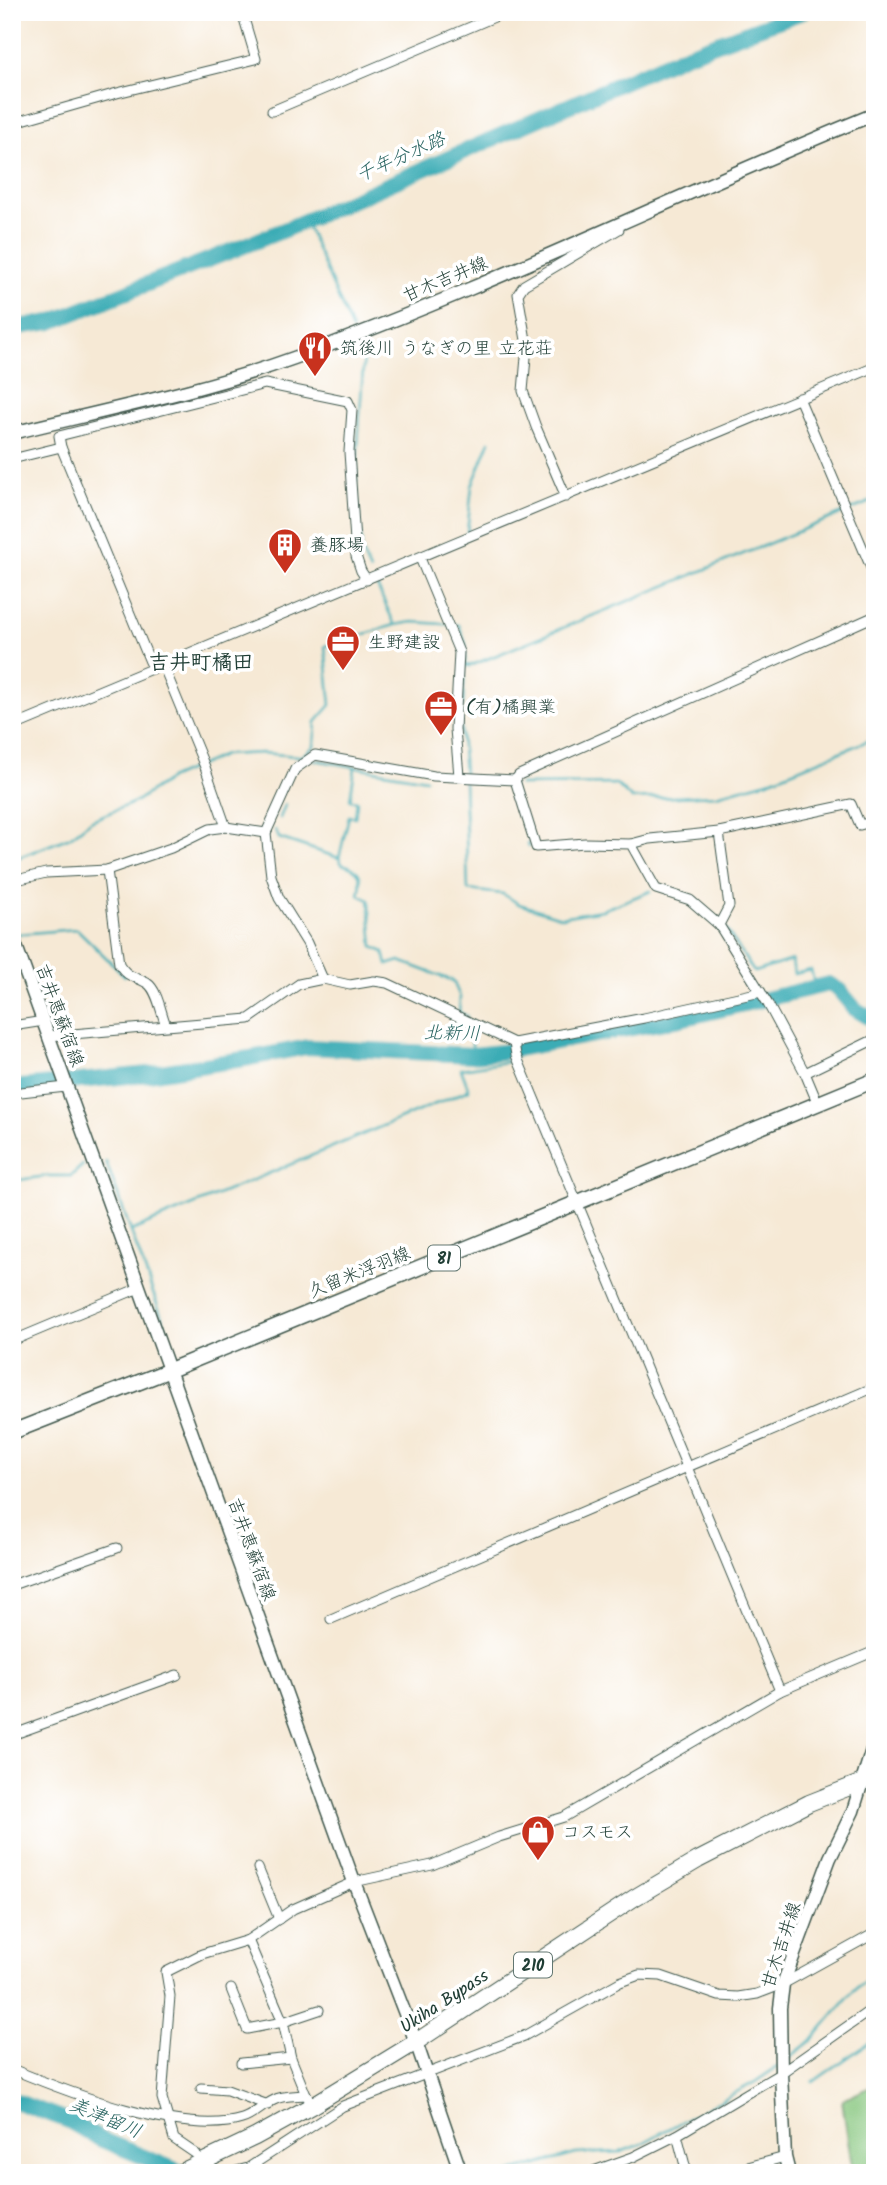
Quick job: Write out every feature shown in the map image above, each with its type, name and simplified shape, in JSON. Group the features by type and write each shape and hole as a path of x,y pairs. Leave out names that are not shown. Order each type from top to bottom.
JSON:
{"highway":[{"name":"Ukiha Bypass","path":"179,2173 197,2159 255,2137 309,2100 416,2042 634,1898 698,1860 809,1803 868,1780"}],"main road":[{"name":"甘木吉井線","path":"12,433 218,382 293,358 436,303 875,114"},
{"name":"吉井恵蘇宿線","path":"12,935 354,1882 416,2042 460,2171"},
{"name":"久留米浮羽線","path":"12,1432 170,1370 875,1080"},
{"name":"甘木吉井線","path":"789,2173 785,2157 781,2072 780,2008 783,1984 830,1858 868,1780 875,1740"}],"street":[{"path":"12,122 256,59 242,12"},
{"path":"272,111 506,12"},
{"path":"566,497 523,391 527,346 518,294 524,285 623,227 624,222"},
{"path":"12,727 875,367"},
{"path":"153,669 61,447 59,436 265,384 348,401 352,410 349,452 356,556 367,579"},
{"path":"799,398 875,577"},
{"path":"12,459 61,447"},
{"path":"421,558 459,652 454,729 463,776"},
{"path":"875,616 519,775 517,784 536,847 585,843 631,844 650,839 719,832 851,804 860,825 875,821"},
{"path":"163,665 226,827"},
{"path":"323,979 307,943 279,898 271,876 266,834 295,769 315,755 434,776 463,776 517,784"},
{"path":"12,881 46,873 107,870 171,848 209,829 226,827 266,834"},
{"path":"719,832 729,906 720,922"},
{"path":"631,844 656,889 690,900 720,922 805,1073 818,1104"},
{"path":"107,870 119,964 126,975 149,984 166,1026"},
{"path":"49,1036 249,1019 299,984 323,979 350,985 374,981 387,983 515,1048 644,1018 764,998"},
{"path":"12,1026 44,1021"},
{"path":"805,1073 875,1039"},
{"path":"515,1048 780,1691"},
{"path":"12,1093 65,1082"},
{"path":"12,1341 139,1288"},
{"path":"331,1619 875,1388"},
{"path":"12,1584 117,1548"},
{"path":"197,2159 174,2139 162,2098 170,1996 166,1972 202,1954 248,1940 293,1909 354,1882 432,1865 499,1837 564,1816 780,1691 875,1651"},
{"path":"12,1735 177,1675"},
{"path":"258,1868 279,1919"},
{"path":"229,2173 248,2168 343,2106 524,2036 620,1982 639,1975 661,1976 719,1996 757,1994 783,1984 875,1933"},
{"path":"12,2069 116,2107 168,2120 210,2123 242,2119 275,2099 309,2100 291,2058 283,2022 248,1940"},
{"path":"231,1989 247,2029 283,2022 319,2010"},
{"path":"588,2173 634,2157 677,2135 781,2072 875,2007"},
{"path":"241,2063 291,2058"},
{"path":"201,2088 227,2090 268,2105"},
{"path":"677,2135 687,2173"},
{"path":"726,2173 785,2157"}],"green space":[{"path":"875,2085 875,2173 853,2173 842,2100"}],"waterway":[{"name":"千年分水路","path":"12,328 51,322 284,230 685,55 802,12"},
{"path":"305,221 352,330"},
{"path":"364,353 356,475 362,553 370,571"},
{"path":"470,532 467,533 472,486 490,441"},
{"path":"466,665 470,666 875,500"},
{"path":"375,582 395,625"},
{"path":"303,755 314,746 316,722 331,705 325,646 395,625 413,622 459,625 466,645 463,703 460,712"},
{"path":"460,718 464,774"},
{"path":"12,722 21,719"},
{"path":"520,785 616,784 632,799 716,795 768,781 875,738"},
{"path":"12,860 70,837 92,820 135,802 171,778 224,755 262,753 309,757"},
{"path":"315,760 426,779"},
{"path":"355,768 350,800 357,801 355,817 349,816 339,858 342,864 357,871 361,883 359,895 369,900 373,947 384,952 387,965 400,961 453,981 460,997 459,1012 467,1016"},
{"path":"464,781 468,890 503,894 519,904 561,917 602,910 651,891"},
{"path":"492,783 513,785"},
{"path":"280,818 285,805"},
{"path":"275,830 279,838 339,858"},
{"path":"18,934 77,929 125,976"},
{"path":"726,929 754,972 792,960 794,974 811,970 815,988"},
{"name":"北新川","path":"12,1088 148,1074 307,1047 473,1055 501,1052 676,1020 829,984 839,990 855,1009 875,1021"},
{"path":"470,1024 473,1055"},
{"path":"131,1231 469,1090 461,1069 513,1061"},
{"path":"106,1162 175,1354"},
{"path":"12,1181 71,1176 83,1165"},
{"path":"785,2061 811,2041 854,1990 875,1974"},
{"path":"813,2082 875,2038"},
{"path":"508,2173 576,2154 620,2152 637,2146 755,2082 777,2067"},
{"name":"美津留川","path":"12,2100 69,2121 100,2139 183,2173"}],"place":[{"name":"筑後川 うなぎの里 立花荘","path":"315,378"},
{"name":"養豚場","path":"285,575"},
{"name":"生野建設","path":"343,672"},
{"name":"(有)橘興業","path":"441,737"},
{"name":"コスモス","path":"538,1862"}],"district":[{"name":"吉井町橘田","path":"201,662"}]}
